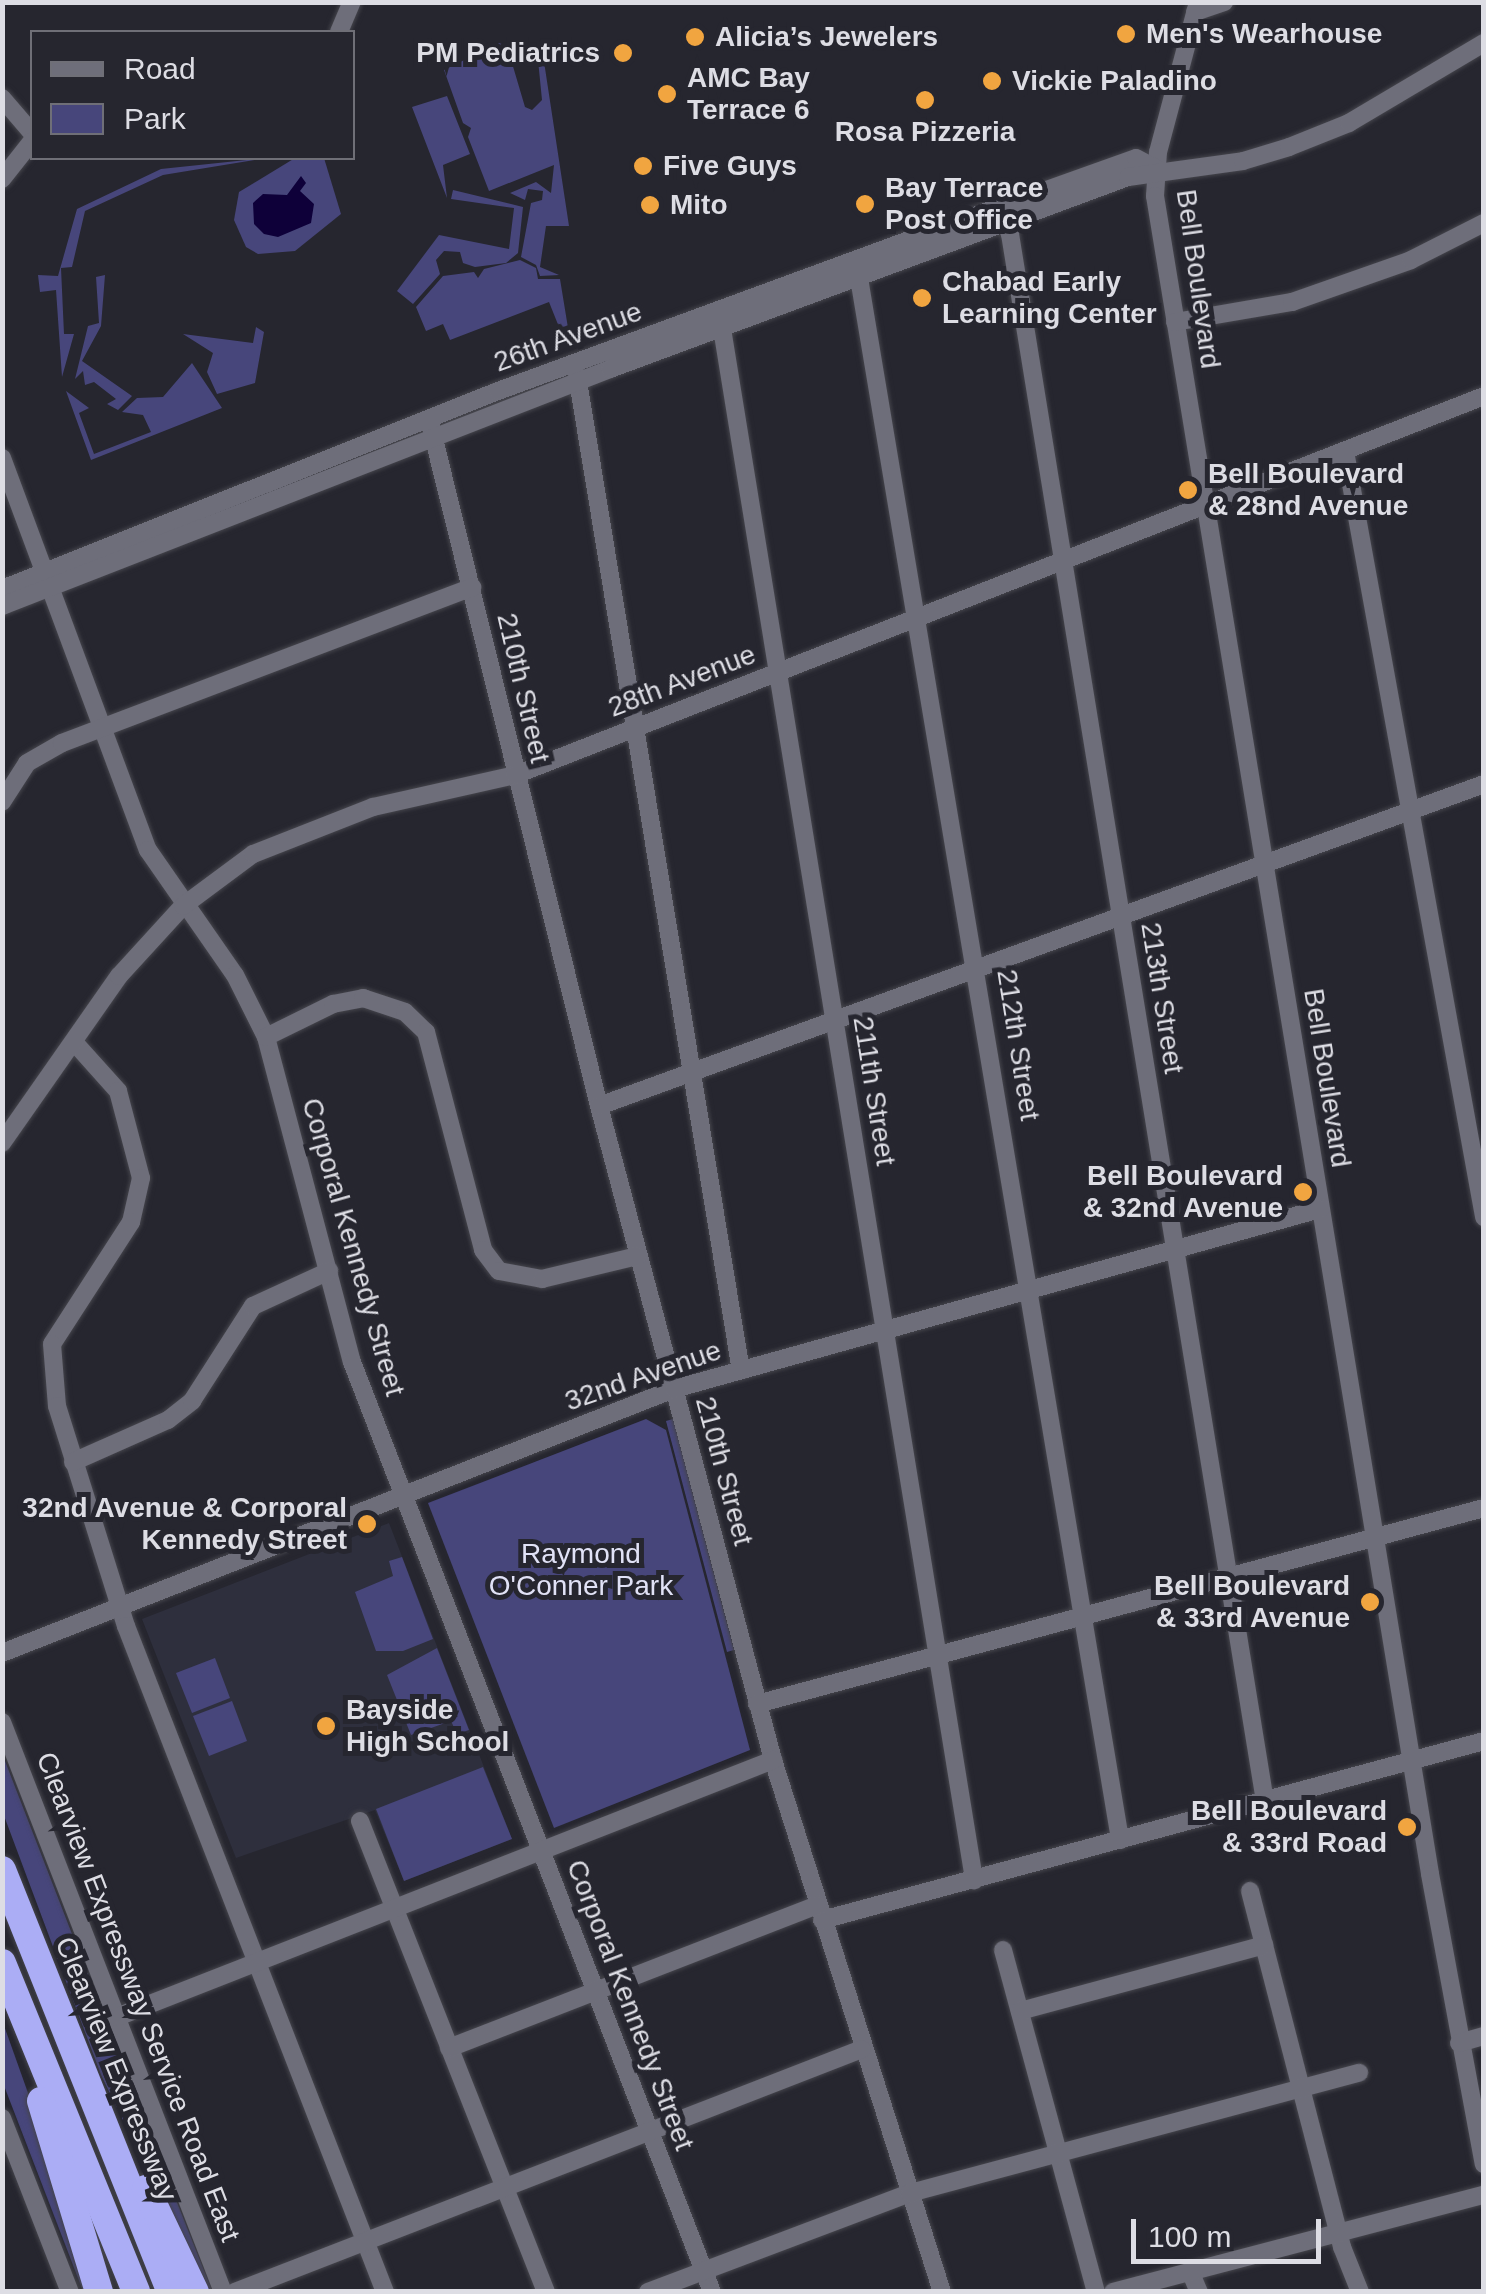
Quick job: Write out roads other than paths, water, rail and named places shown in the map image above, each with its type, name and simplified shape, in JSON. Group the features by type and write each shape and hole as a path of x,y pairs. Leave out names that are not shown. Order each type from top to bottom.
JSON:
{"highway":[{"name":"Clearview Expressway","path":"2,1870 170,2292"},
{"path":"2,1963 136,2292"},
{"path":"2,1980 99,2292"},
{"path":"53,2004 196,2292"}],"street":[{"path":"340,30 352,2"},
{"path":"1196,7 1224,2"},
{"name":"Bell Boulevard","path":"1196,7 1157,168 1175,322 1411,1761 1459,2043 1484,2164"},
{"name":"26th Avenue","path":"2,606 48,580 430,422 577,372 1002,214 1157,168 1188,171 1289,147 1349,123 1484,43"},
{"path":"2,98 30,131"},
{"path":"2,179 30,144"},
{"name":"213th Street","path":"1002,214 1265,1800"},
{"path":"1175,322 1292,302 1410,260 1484,224"},
{"name":"212th Street","path":"859,267 1120,1840"},
{"name":"211th Street","path":"720,319 974,1880"},
{"path":"577,372 741,1371"},
{"name":"26th Avenue","path":"2,588 48,580 438,441 577,372"},
{"name":"28th Avenue","path":"2,1143 119,976 184,906 253,854 304,830 515,775 1484,396"},
{"name":"210th Street","path":"430,422 438,441 515,775 599,1106 773,1760 942,2292"},
{"path":"1346,450 1484,1217"},
{"name":"Corporal Kennedy Street","path":"2,458 148,850 235,975 266,1037 352,1362 712,2292"},
{"path":"2,802 28,763 103,727 472,587"},
{"path":"599,1106 692,1068 1484,784"},
{"path":"266,1037 333,1004 362,998 405,1012 426,1032 483,1250 499,1270 542,1279 638,1256"},
{"path":"74,1042 118,1091 142,1178 131,1222 52,1344 51,1370 72,1462 120,1606 386,2292"},
{"name":"32nd Avenue","path":"2,1653 674,1389 1320,1208"},
{"path":"72,1462 168,1420 192,1401 253,1306 329,1271"},
{"path":"758,1704 1484,1508"},
{"name":"Clearview Expressway Service Road East","path":"2,1722 223,2292"},
{"path":"449,2048 595,1990 819,1912 974,1880 1484,1742"},
{"path":"116,2017 773,1760"},
{"path":"360,1821 546,2292"},
{"path":"1250,1891 1340,2232 1360,2292"},
{"path":"1020,2011 1264,1945"},
{"path":"1003,1950 1096,2292"},
{"path":"1459,2043 1484,2036"},
{"path":"235,2292 862,2048"},
{"path":"648,2292 910,2193 1358,2073"},
{"path":"2,2118 70,2292"},
{"path":"1114,2292 1484,2195"},
{"path":"1190,2271 1199,2292"}],"place":[{"name":"Men's Wearhouse","path":"1126,34"},
{"name":"Alicia’s Jewelers","path":"695,37"},
{"name":"PM Pediatrics","path":"623,53"},
{"name":"Vickie Paladino","path":"992,81"},
{"name":"AMC Bay Terrace 6","path":"667,94"},
{"name":"Rosa Pizzeria","path":"925,100"},
{"name":"Five Guys","path":"643,166"},
{"name":"Bay Terrace Post Office","path":"865,204"},
{"name":"Mito","path":"650,205"},
{"name":"Chabad Early Learning Center","path":"922,298"},
{"name":"Bell Boulevard & 28nd Avenue","path":"1188,490"},
{"name":"Bell Boulevard & 32nd Avenue","path":"1303,1192"},
{"name":"32nd Avenue & Corporal Kennedy Street","path":"367,1524"},
{"name":"Bell Boulevard & 33rd Avenue","path":"1370,1602"},
{"name":"Bayside High School","path":"326,1726"},
{"name":"Bell Boulevard & 33rd Road","path":"1407,1827"}],"park label":[{"name":"Raymond O'Conner Park","path":"581,1570"}]}
